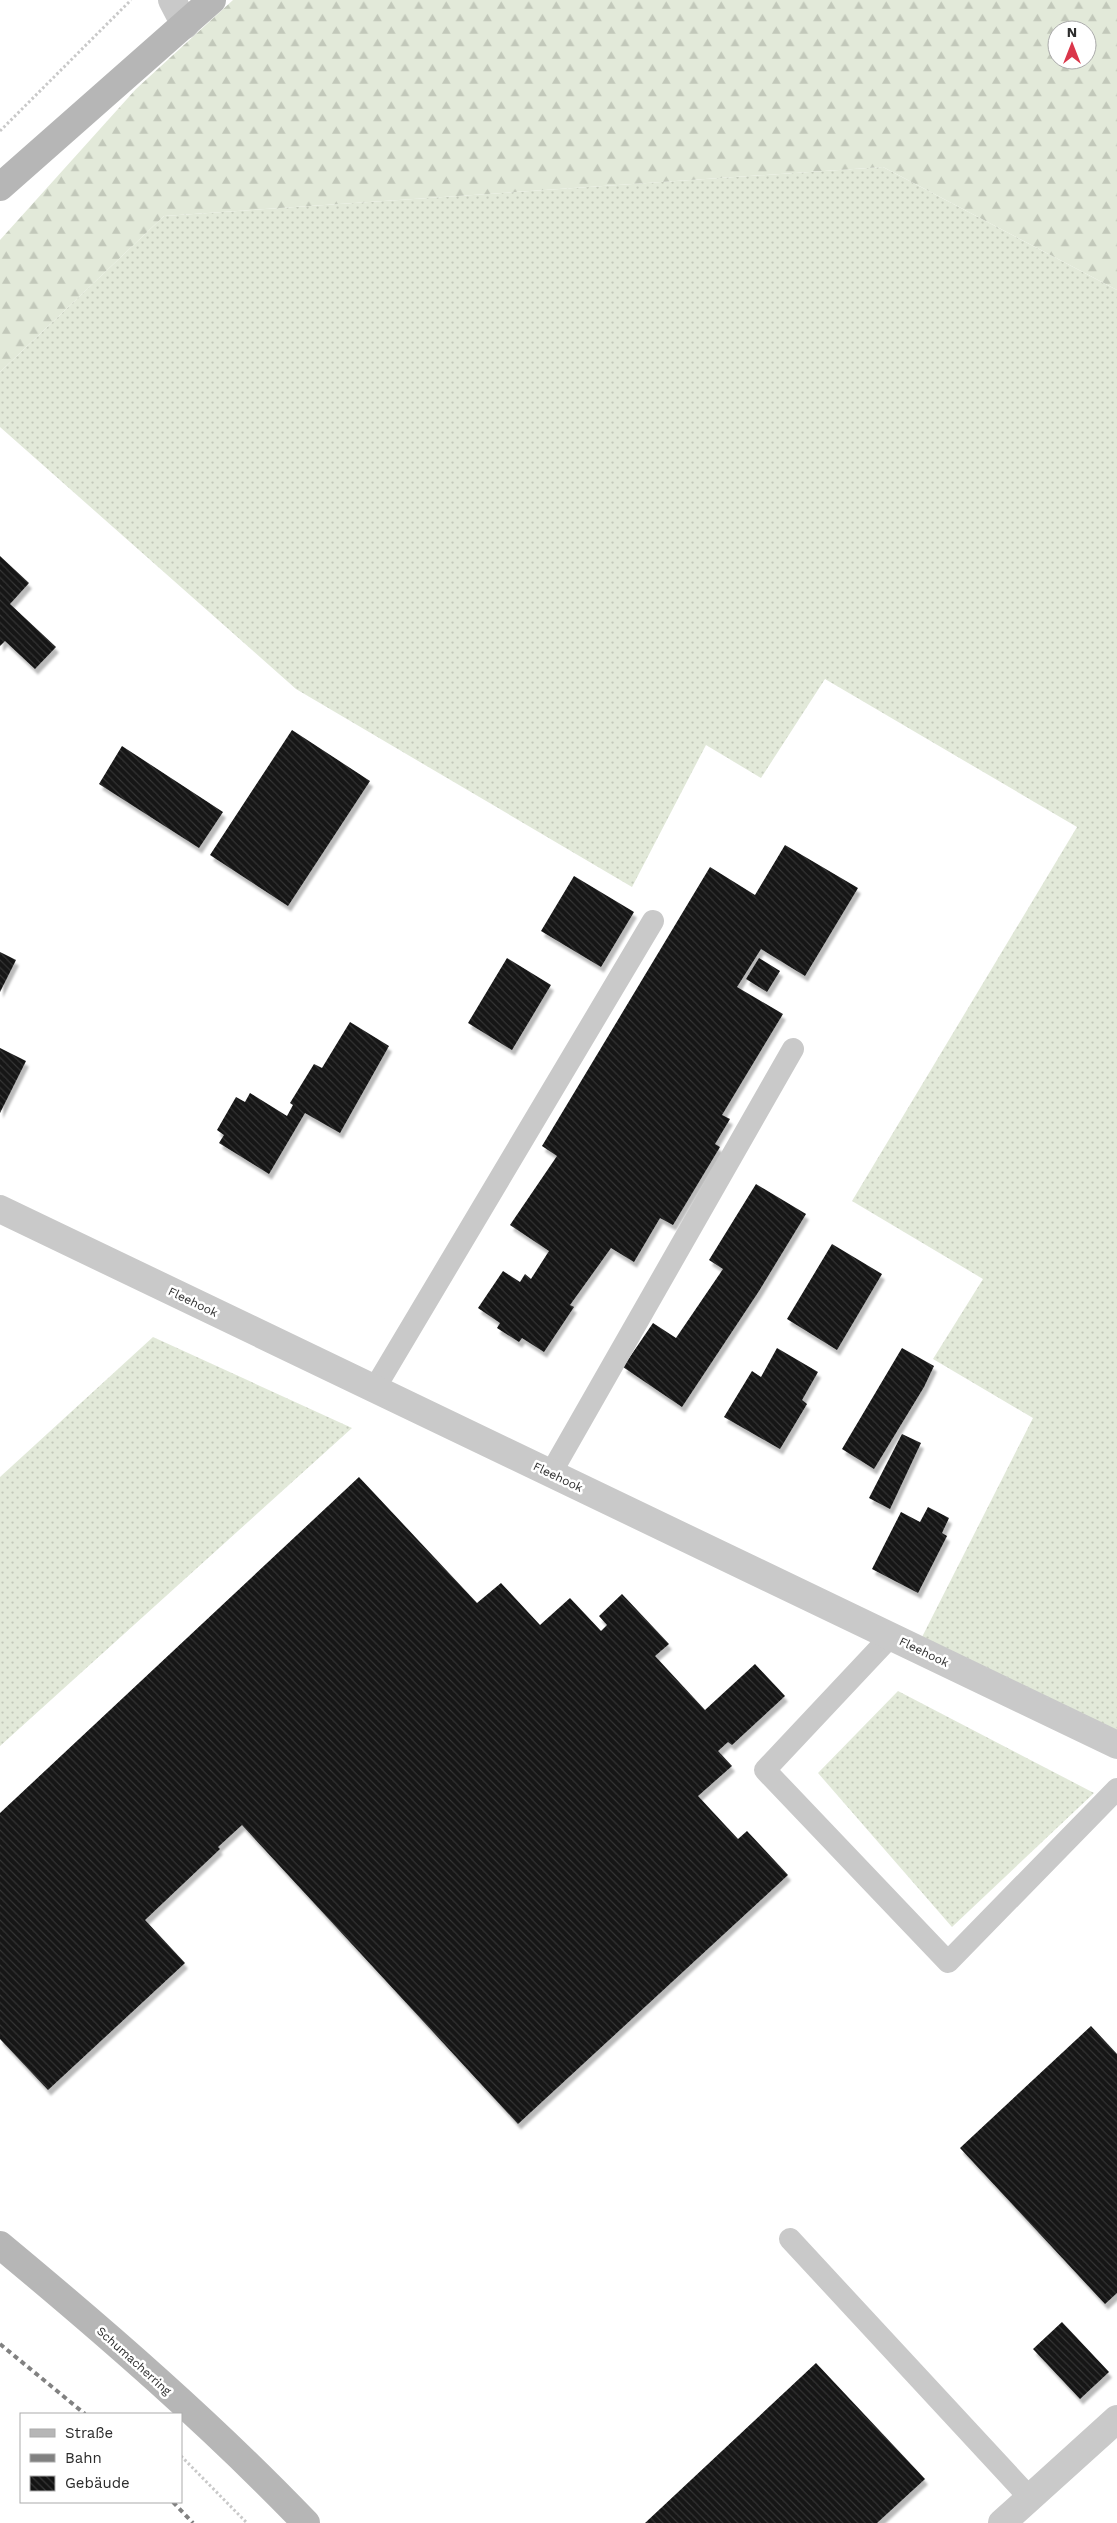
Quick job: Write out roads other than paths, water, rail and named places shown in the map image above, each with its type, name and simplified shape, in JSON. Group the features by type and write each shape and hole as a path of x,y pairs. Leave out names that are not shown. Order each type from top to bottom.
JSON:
{"main road":[{"path":"0,187 212,0"},
{"name":"Schumacherring","path":"0,2245 71,2304 252,2468 306,2523"}],"street":[{"path":"172,0 185,25"},
{"name":"Fleehook","path":"0,1209 1117,1745"},
{"path":"1019,2513 1117,2419"}],"lane":[{"path":"375,1388 653,921"},
{"path":"551,1473 793,1049"},
{"path":"891,1636 765,1770 948,1962 1117,1789"},
{"path":"790,2239 1019,2513"}],"railway":[{"path":"0,2344 84,2413"},
{"path":"174,2503 193,2523"}]}
